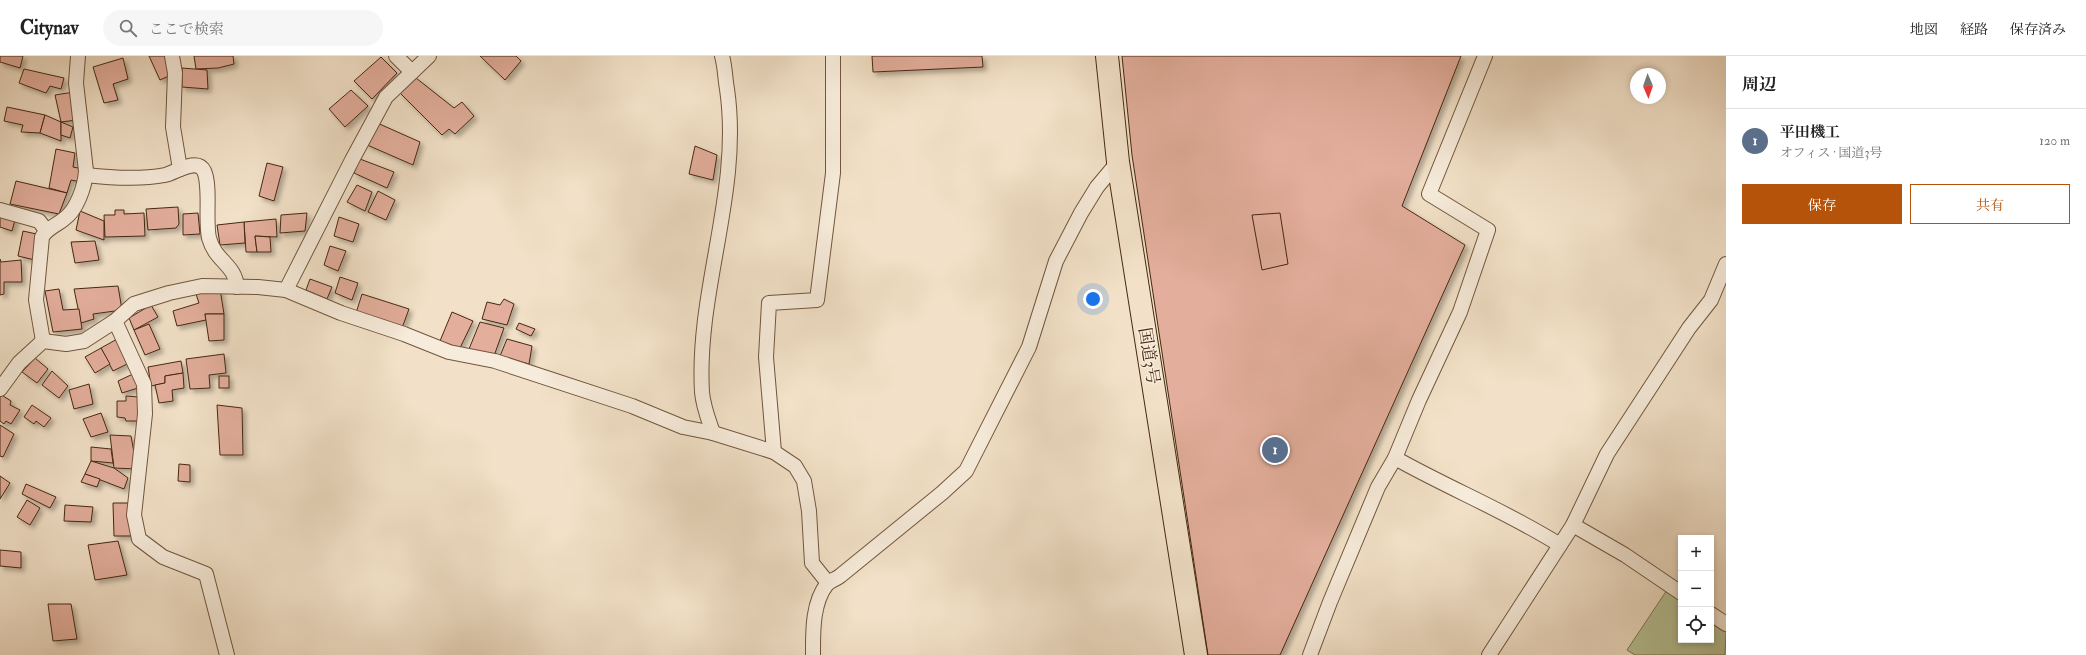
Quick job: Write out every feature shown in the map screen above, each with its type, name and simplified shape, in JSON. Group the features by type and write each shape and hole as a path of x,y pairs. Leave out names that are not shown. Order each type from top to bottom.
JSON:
{"highway":[{"name":"国道3号","path":"1107,56 1118,162 1196,655"}],"street":[{"path":"43,341 36,306 36,291 42,237 46,230 65,219 72,210 86,181 76,83 78,56"},
{"path":"172,56 175,73 173,127 180,169"},
{"path":"396,56 412,72"},
{"path":"286,290 352,160 386,97 430,56"},
{"path":"713,433 702,394 703,348 709,290 730,159 730,112 722,56"},
{"path":"774,452 766,357 769,303 817,300 833,173 833,56"},
{"path":"1310,655 1330,602 1378,487 1396,458 1419,400 1460,312 1488,230 1429,194 1485,56"},
{"path":"813,655 815,616 819,598 828,583 840,576 930,503 966,471 1029,347 1056,261 1081,213 1097,187 1118,162"},
{"path":"86,175 130,178 164,175 180,169 199,166 204,172 208,233 211,244 219,258 235,275 237,287"},
{"path":"0,210 39,221 46,230"},
{"path":"1488,655 1573,525 1607,454 1689,328 1711,300 1726,264"},
{"path":"0,389 19,363 43,341 66,344 79,342 115,321 134,304 169,293 202,286 286,290 341,313 404,334 449,352 494,361 632,406 683,427 713,433 774,452 795,466 804,481 809,512 812,563 828,583"},
{"path":"115,321 144,384 145,414 134,514 139,539 163,557 206,574 227,655"},
{"path":"1396,458 1439,483 1534,529 1560,545"},
{"path":"1573,525 1625,555 1678,591"},
{"path":"1714,616 1726,624"}],"green space":[{"path":"1667,590 1678,598 1678,643 1714,643 1714,624 1726,632 1725,655 1635,655 1627,650"}],"building":[{"path":"0,56 23,56 20,68 0,62"},
{"path":"149,56 166,56 173,74 160,80"},
{"path":"194,56 233,56 234,64 218,68 196,69"},
{"path":"480,56 516,56 521,61 505,80"},
{"path":"872,56 982,56 983,67 873,72"},
{"path":"1122,56 1461,56 1402,206 1465,245 1280,655 1208,655 1132,155"},
{"path":"381,57 397,73 372,99 354,81"},
{"path":"123,58 128,79 113,84 118,100 104,103 93,67"},
{"path":"182,68 207,70 208,89 182,87"},
{"path":"24,69 64,78 61,89 50,86 46,93 19,83"},
{"path":"416,78 454,108 462,102 474,116 455,134 449,129 442,135 399,92"},
{"path":"351,90 368,106 345,127 329,109"},
{"path":"74,92 77,120 61,122 55,95"},
{"path":"7,107 45,115 40,133 21,132 23,125 4,121"},
{"path":"45,115 61,122 61,141 40,133"},
{"path":"61,122 73,127 70,138 61,135"},
{"path":"375,122 420,142 413,165 365,144"},
{"path":"695,146 717,155 713,180 689,174"},
{"path":"56,149 75,153 73,167 83,169 81,182 71,180 67,193 49,188"},
{"path":"360,159 394,172 387,188 354,173"},
{"path":"267,163 283,167 274,201 259,196"},
{"path":"16,181 67,193 59,214 10,204"},
{"path":"357,185 372,192 365,211 347,202"},
{"path":"378,191 395,200 386,220 368,212"},
{"path":"178,207 179,224 176,228 148,230 146,209"},
{"path":"115,210 124,210 124,214 144,213 145,236 105,237 104,215 115,215"},
{"path":"0,211 16,216 12,231 0,227"},
{"path":"80,211 104,221 104,240 76,230"},
{"path":"198,213 200,234 183,235 183,214"},
{"path":"307,213 305,231 280,233 281,215"},
{"path":"1280,213 1288,264 1262,270 1252,215"},
{"path":"339,217 359,224 353,242 334,236"},
{"path":"276,219 277,237 255,236 257,252 246,252 244,222"},
{"path":"244,222 245,243 220,245 217,225"},
{"path":"23,231 41,235 35,260 18,256"},
{"path":"255,236 270,237 271,252 257,252"},
{"path":"95,241 99,260 75,263 71,242"},
{"path":"330,246 346,251 338,271 324,265"},
{"path":"0,259 1,262 21,260 22,282 4,282 4,294 0,295"},
{"path":"340,277 358,283 352,300 335,293"},
{"path":"310,279 332,287 327,299 306,290"},
{"path":"118,286 122,310 93,314 94,319 81,323 74,289"},
{"path":"59,289 63,310 79,309 82,329 53,332 45,291"},
{"path":"220,289 224,314 205,314 206,320 177,326 173,311 199,303 195,291"},
{"path":"362,294 409,309 402,328 356,313"},
{"path":"504,299 514,304 507,325 482,319 487,302 500,305"},
{"path":"151,305 158,317 134,330 129,318"},
{"path":"452,312 473,321 460,348 440,341"},
{"path":"205,314 224,314 224,340 209,341"},
{"path":"480,322 504,328 494,356 469,349"},
{"path":"519,323 535,329 531,336 516,329"},
{"path":"149,324 160,349 145,355 134,330"},
{"path":"119,338 131,362 113,371 101,348"},
{"path":"507,339 532,346 529,364 500,356"},
{"path":"101,348 110,364 95,373 85,357"},
{"path":"224,354 226,373 209,375 210,388 190,389 186,359"},
{"path":"35,358 48,369 37,383 22,372"},
{"path":"181,361 183,373 165,376 165,383 151,386 148,367"},
{"path":"52,371 68,386 59,398 42,385"},
{"path":"183,373 184,388 172,390 173,401 159,403 155,385 165,383 165,376"},
{"path":"133,374 138,388 122,393 118,381"},
{"path":"219,376 229,376 229,388 219,388"},
{"path":"89,384 93,404 74,409 69,390"},
{"path":"0,394 11,401 10,405 20,410 11,424 6,421 4,424 0,421"},
{"path":"126,396 139,397 139,421 126,421 125,418 117,417 117,401 126,401"},
{"path":"32,405 51,418 44,427 36,421 34,424 24,417"},
{"path":"217,405 242,408 243,455 220,455"},
{"path":"101,413 108,432 91,437 83,419"},
{"path":"0,425 14,434 3,457 0,456"},
{"path":"110,435 131,436 137,469 114,468"},
{"path":"91,447 111,449 113,463 91,461"},
{"path":"91,461 114,468 128,478 124,489 85,474"},
{"path":"179,464 190,465 190,482 178,481"},
{"path":"85,474 100,479 97,487 81,482"},
{"path":"0,476 10,483 0,499"},
{"path":"26,484 56,497 50,508 22,494"},
{"path":"27,500 40,508 30,525 17,517"},
{"path":"113,503 129,503 131,536 114,536"},
{"path":"65,505 93,507 91,522 64,521"},
{"path":"118,541 127,575 95,580 88,545"},
{"path":"0,550 21,552 21,568 0,566"},
{"path":"48,604 71,604 77,639 53,641"}],"place":[{"name":"平田機工","path":"1275,450"}]}
